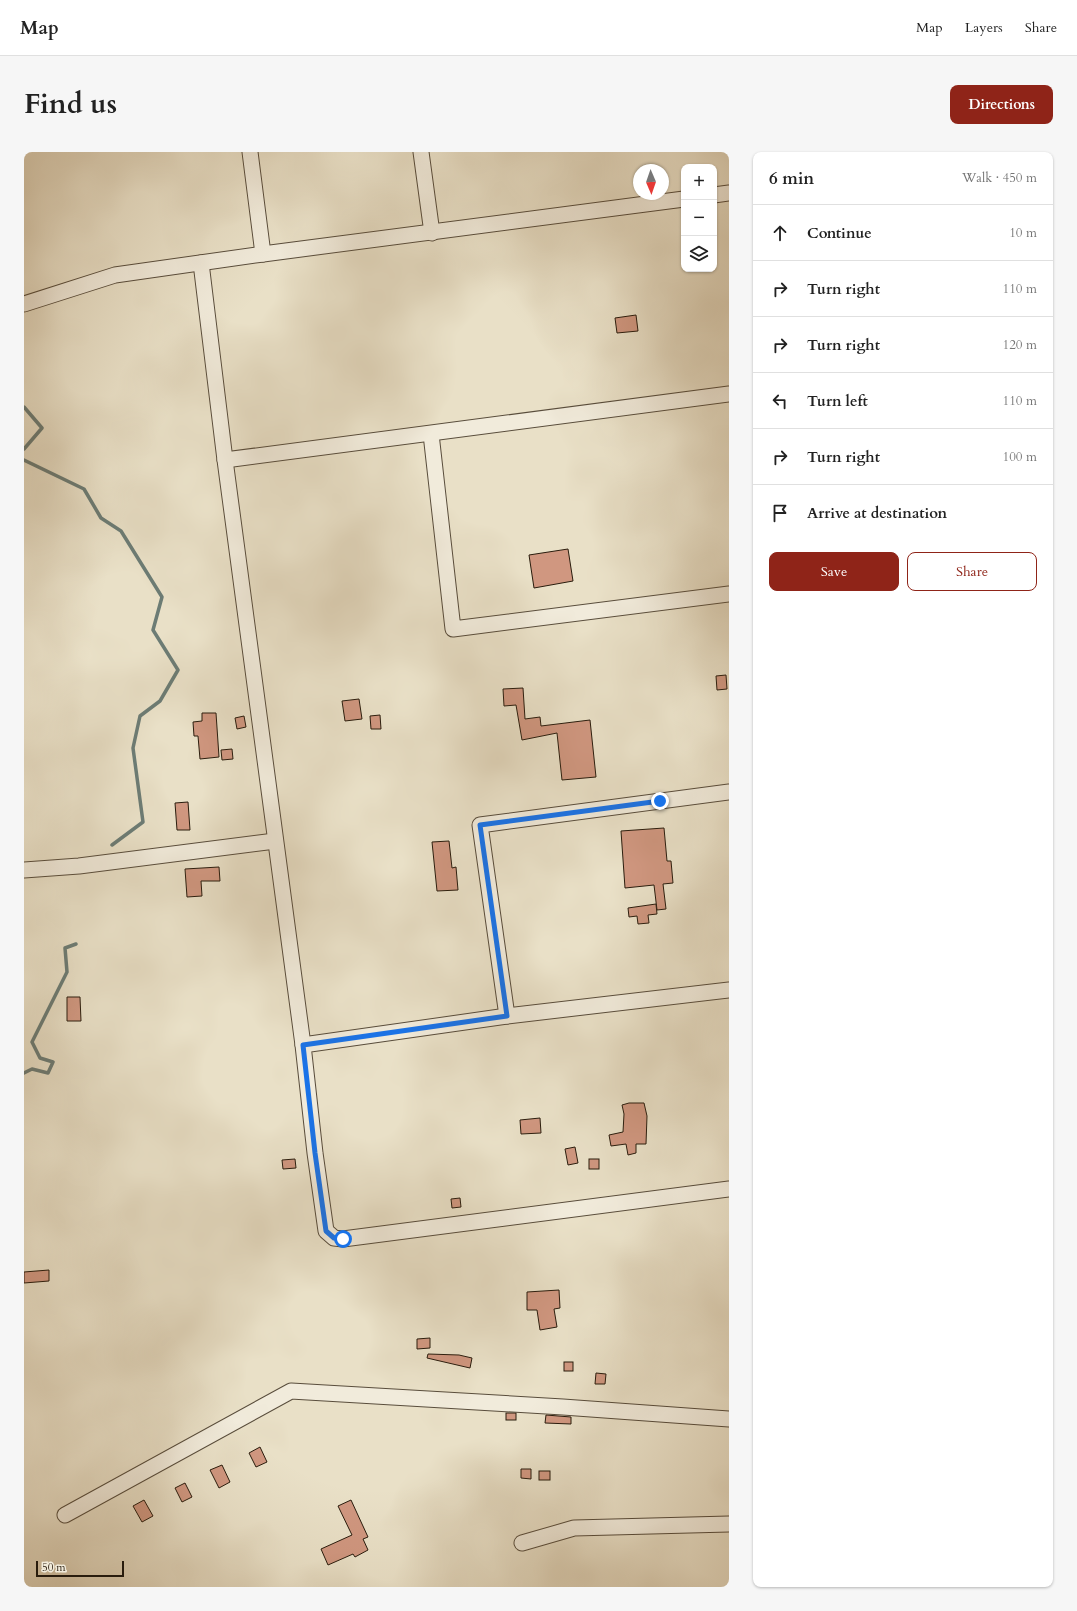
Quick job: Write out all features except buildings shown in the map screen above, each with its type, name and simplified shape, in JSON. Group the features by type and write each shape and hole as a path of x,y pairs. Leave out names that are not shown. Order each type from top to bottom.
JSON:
{"street":[{"path":"250,152 263,254"},
{"path":"421,152 432,233"},
{"path":"717,195 729,193"},
{"path":"24,304 115,275 263,254 681,200"},
{"path":"201,263 225,460 303,1045 315,1153 326,1231 334,1238 343,1239 729,1189"},
{"path":"225,460 729,394"},
{"path":"431,434 453,629 729,594"},
{"path":"507,1016 480,825 729,792"},
{"path":"24,870 79,866 275,841"},
{"path":"303,1045 507,1016 729,990"},
{"path":"65,1515 291,1391 562,1406 729,1419"},
{"path":"522,1543 574,1528 729,1524"}],"waterway":[{"path":"24,407 42,428 24,449"},
{"path":"24,460 84,489 101,518 121,531 162,597 153,630 178,670 160,701 140,716 133,748 143,822 112,845"},
{"path":"24,1073 32,1069 48,1073 53,1062 40,1058 32,1042 67,972 65,948 76,944"}],"route":[{"path":"343,1239 334,1238 326,1231 315,1153 303,1045 507,1016 480,825 660,801"}]}
